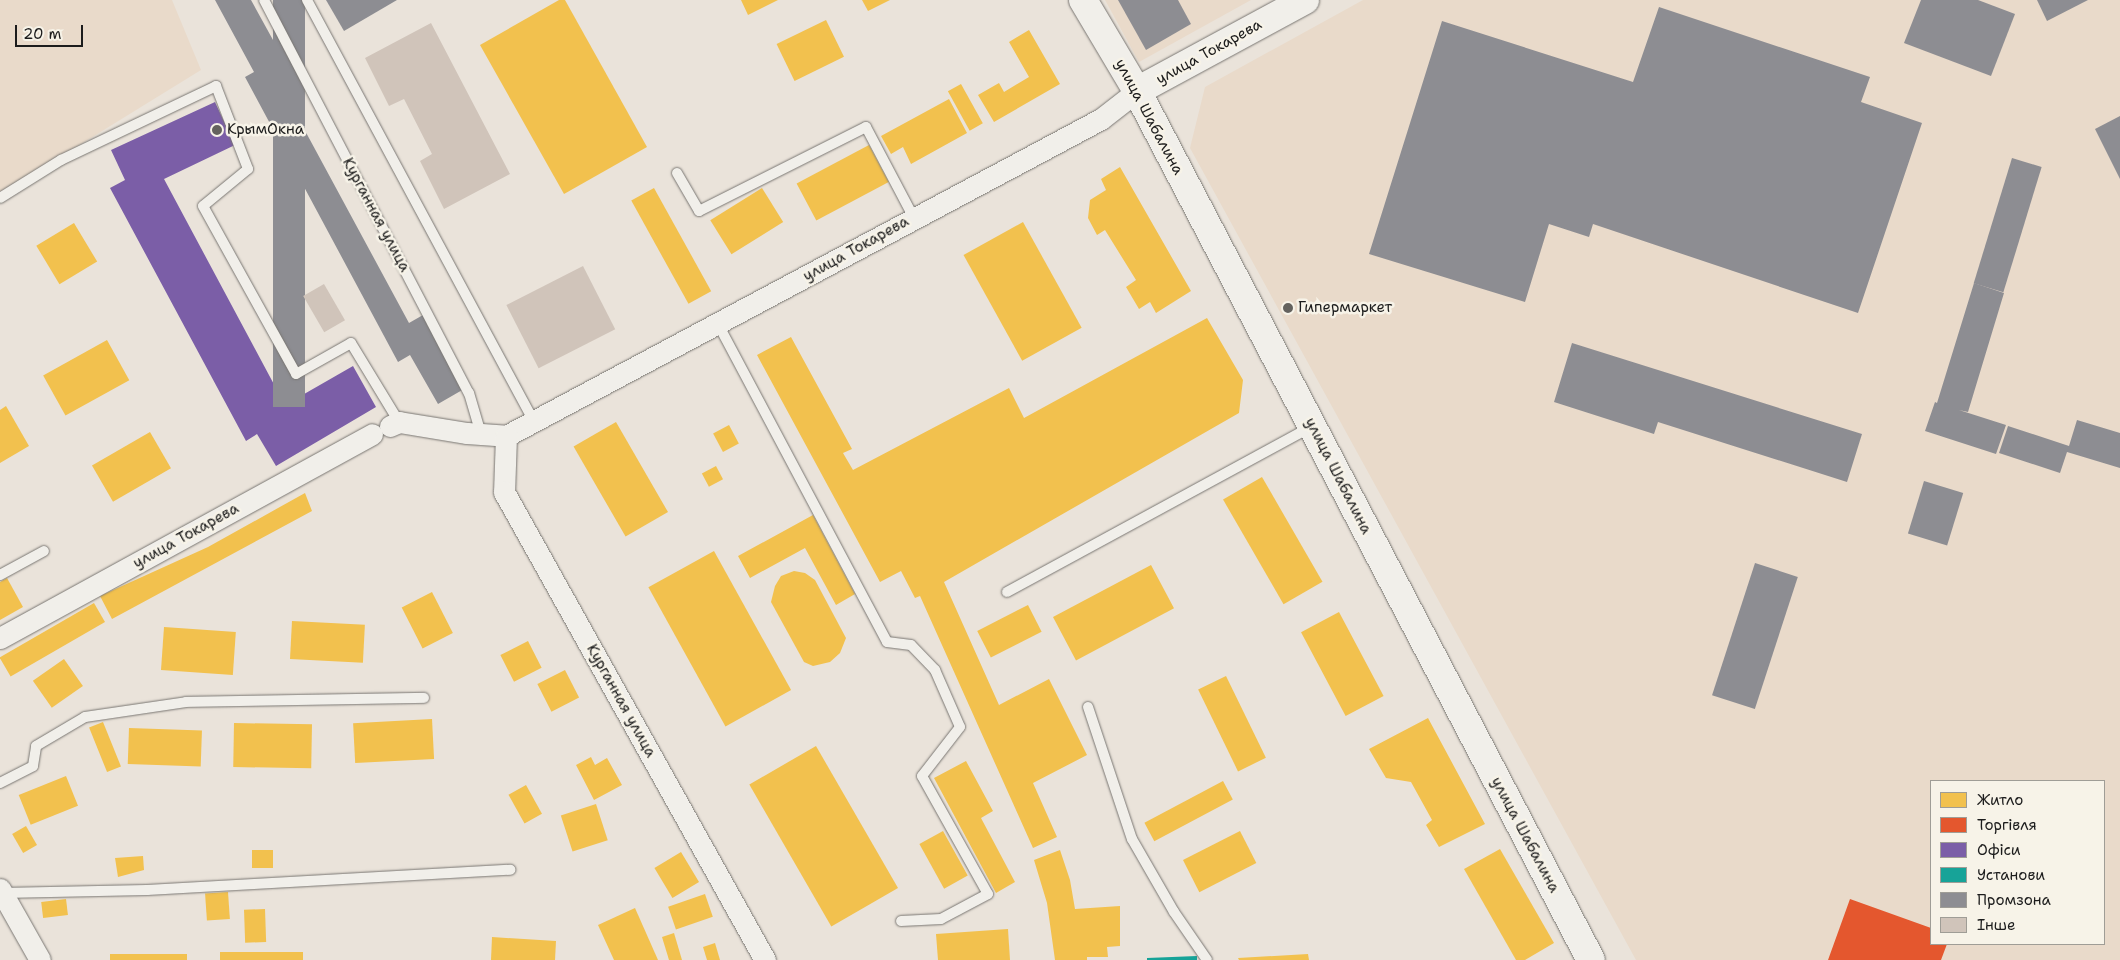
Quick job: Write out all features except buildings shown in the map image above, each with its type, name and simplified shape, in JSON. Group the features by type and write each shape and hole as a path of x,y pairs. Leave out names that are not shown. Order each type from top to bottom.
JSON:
{"main road":[{"name":"улица Шабалина","path":"1083,0 1137,92 1589,958"},
{"name":"улица Токарева","path":"1137,92 1305,0"}],"street":[{"name":"улица Токарева","path":"506,436 1101,118 1137,92"},
{"path":"387,427 506,436"},
{"name":"улица Токарева","path":"0,638 387,427"},
{"name":"Курганная улица","path":"506,436 504,492 766,960"},
{"path":"1,891 40,960"}],"lane":[{"name":"Курганная улица","path":"264,0 469,393 481,434"},
{"path":"307,0 534,421"},
{"path":"0,198 61,160 216,86 248,169 204,206 296,374 351,343 387,427"},
{"path":"676,173 699,211 866,127 914,218"},
{"path":"718,324 887,642 911,645 935,670 960,727 922,776 988,894 941,919 901,921"},
{"path":"1007,592 1312,426"},
{"path":"0,575 44,551"},
{"path":"0,783 32,766 36,746 85,717 186,702 424,698"},
{"path":"1088,707 1132,839 1174,912 1206,960"},
{"path":"1,891 147,890 510,870"}],"shaded area":[{"path":"0,0 172,0 201,70 0,194"},
{"path":"1105,0 1251,0 1139,62"},
{"path":"1363,0 2120,0 2120,960 1636,960 1190,148 1205,87"}],"place":[{"name":"КрымОкна","path":"217,130"},
{"name":"Гипермаркет","path":"1288,308"}]}
